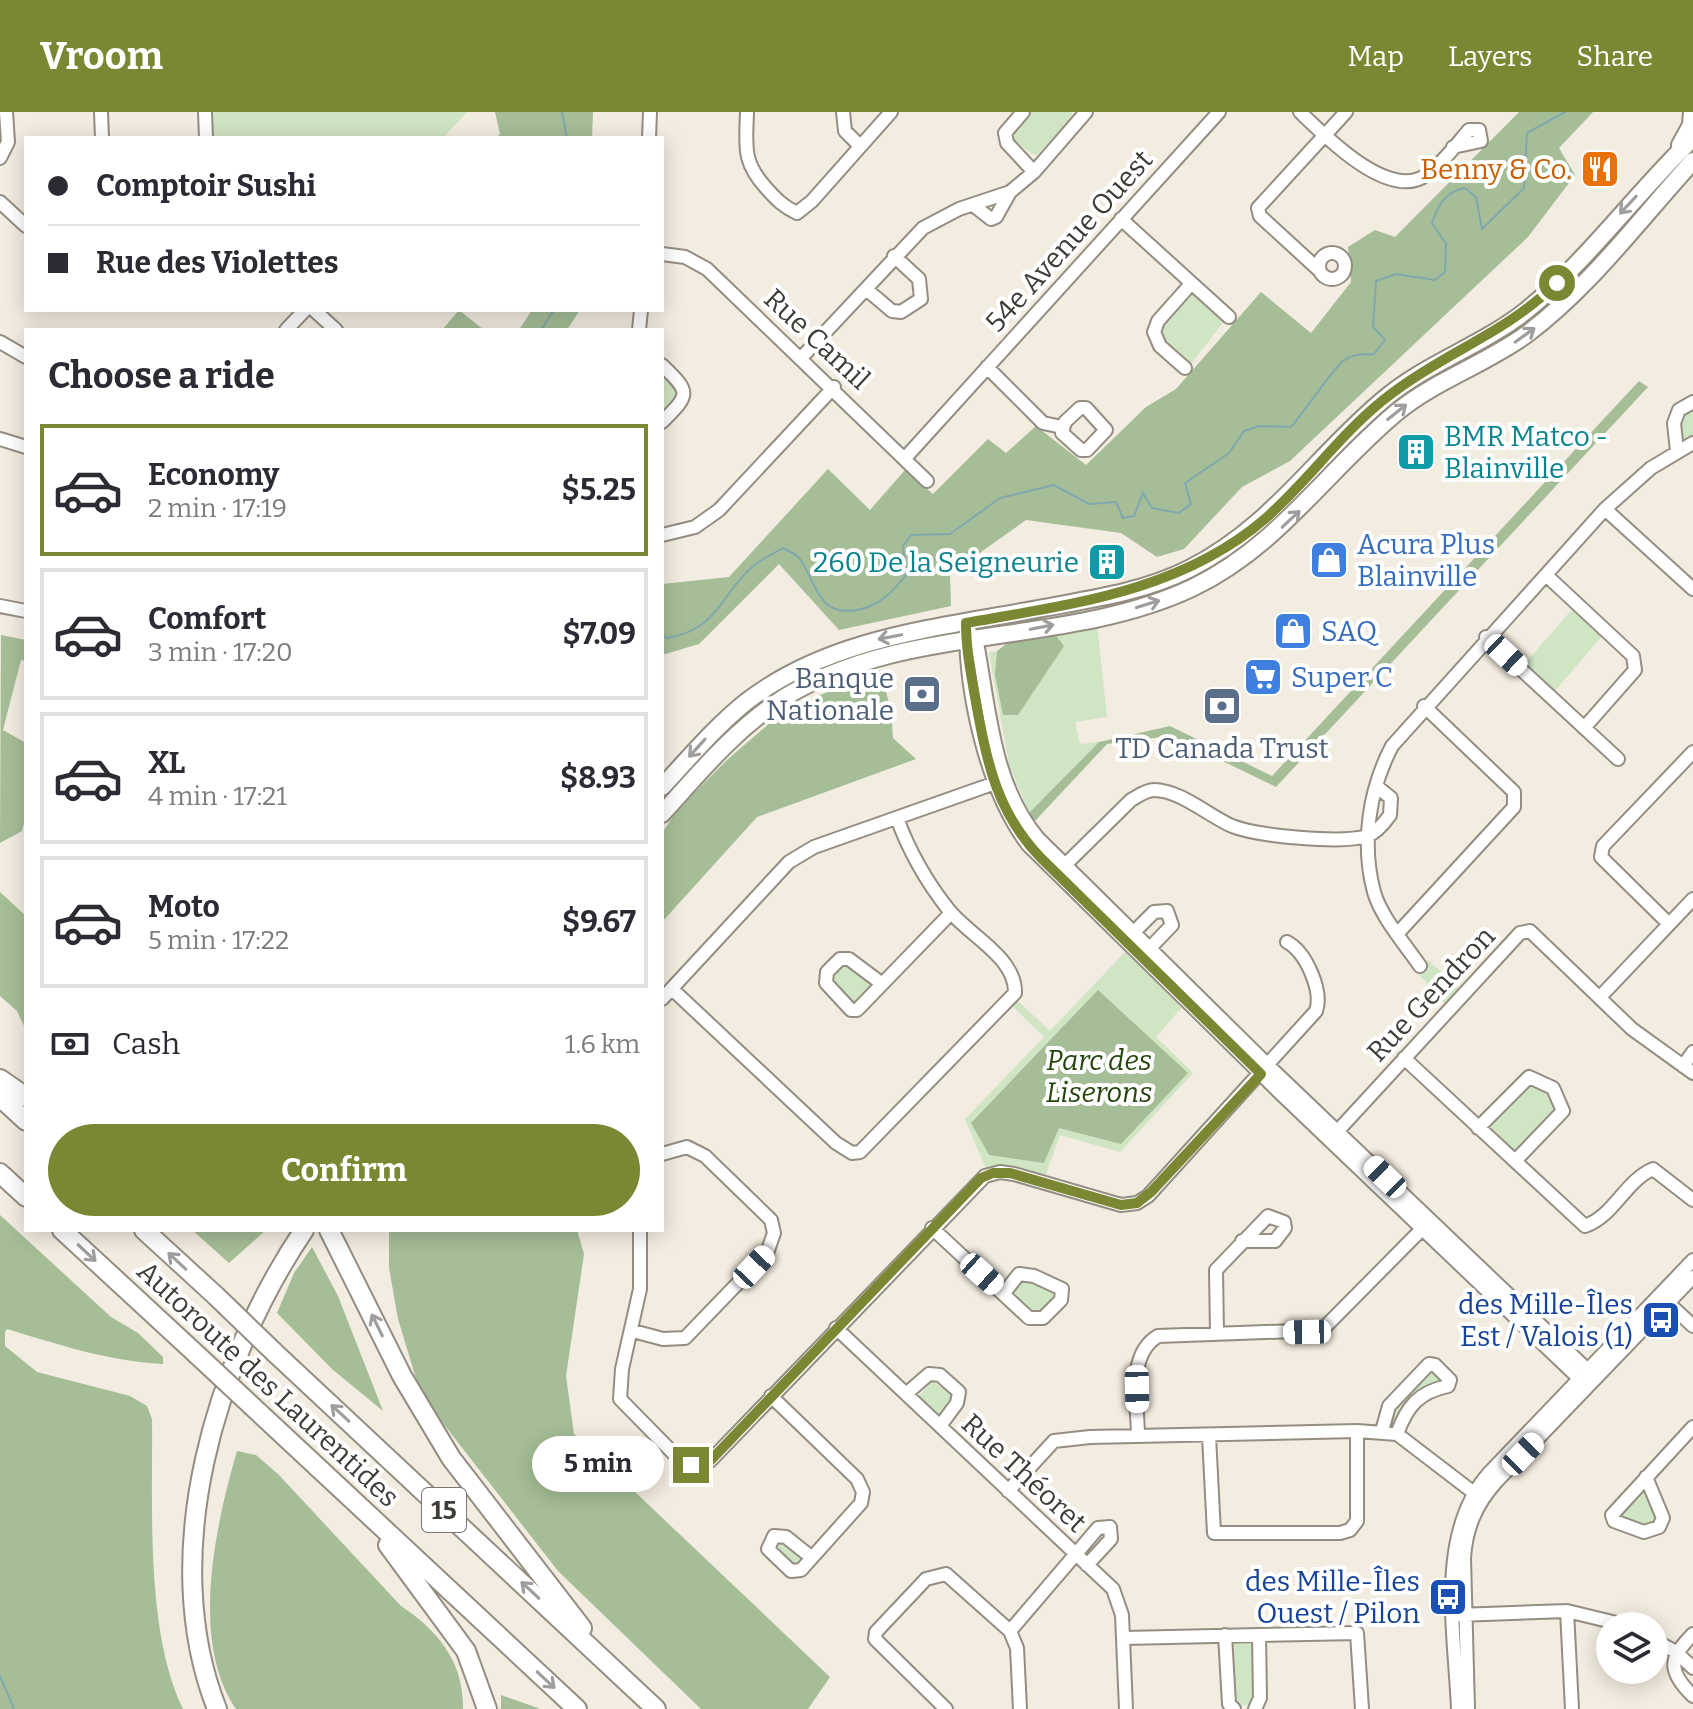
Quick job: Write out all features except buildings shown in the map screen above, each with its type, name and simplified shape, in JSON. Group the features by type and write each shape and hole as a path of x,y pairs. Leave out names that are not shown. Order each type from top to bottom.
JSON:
{"highway":[{"path":"0,1079 24,1096"},
{"path":"0,1097 24,1119"},
{"path":"0,1173 24,1195"},
{"name":"Autoroute des Laurentides","path":"64,1232 577,1709"},
{"name":"Autoroute des Laurentides","path":"146,1232 656,1709"},
{"path":"207,1709 193,1659 185,1597 187,1527 196,1464 206,1418 230,1347 290,1232"},
{"path":"217,1709 201,1657 195,1615 194,1557 204,1466 219,1406 241,1345 271,1284 303,1232"},
{"path":"330,1232 402,1376 451,1458 500,1524 544,1575 608,1663"},
{"path":"365,1513 466,1651 487,1709"}],"main road":[{"path":"1673,157 1691,125 1692,112"},
{"path":"664,785 735,711 785,676 830,655 878,640 1148,585 1182,572 1235,542 1271,513 1391,394 1512,322 1551,289 1693,138"},
{"path":"664,812 746,725 786,697 836,672 876,659 1152,603 1202,583 1245,557 1288,523 1406,405 1529,332 1564,301 1693,161"},
{"path":"1480,342 1489,358"},
{"path":"1320,463 1333,476"},
{"path":"1235,542 1245,557"},
{"path":"735,711 746,725"}],"street":[{"path":"0,158 8,142 6,112"},
{"path":"101,112 102,136"},
{"path":"205,112 206,136"},
{"path":"649,136 650,112"},
{"path":"747,112 746,156 750,171 784,207 797,213 812,201 891,112"},
{"path":"843,112 845,131 859,145"},
{"path":"1023,112 1005,133 1007,143 1034,172"},
{"name":"54e Avenue Ouest","path":"906,457 1219,112"},
{"path":"1300,112 1366,168 1403,181 1426,175 1453,147"},
{"path":"1320,271 1260,216 1258,208 1346,112"},
{"path":"802,357 923,228 1010,192 1034,172 1083,113"},
{"path":"973,205 991,219 996,217 1010,192"},
{"path":"0,202 24,224"},
{"path":"1121,219 1190,285 1229,317"},
{"name":"Rue Camil","path":"664,254 685,257 707,269 834,387 927,481"},
{"path":"866,289 892,311 901,312 921,299 919,279 894,256"},
{"path":"1185,368 1160,346 1154,332 1158,321 1190,285"},
{"path":"288,328 303,312"},
{"path":"316,312 334,328"},
{"path":"0,342 24,356"},
{"path":"664,367 684,386 685,393 684,399 664,420"},
{"path":"987,367 1043,423 1062,427"},
{"path":"664,535 681,533 719,510 834,387"},
{"path":"1420,966 1375,894 1367,836 1376,786 1392,746 1486,637 1605,509 1651,468 1687,448 1674,423 1679,410 1693,402"},
{"path":"0,439 24,446"},
{"path":"1605,509 1693,589"},
{"path":"1546,575 1633,656 1635,663 1635,670 1584,728"},
{"path":"0,606 24,611"},
{"path":"966,623 999,782 1018,832 1061,869 1333,1136 1588,1378"},
{"path":"1486,637 1618,759"},
{"path":"1398,933 1514,807 1514,792 1499,774 1424,706"},
{"path":"1669,924 1601,857 1603,846 1693,752"},
{"path":"664,997 789,862 814,847 999,782"},
{"path":"1061,869 1131,800 1154,790 1254,833 1277,837 1367,836 1384,823 1393,806 1391,798 1376,786"},
{"path":"672,989 836,1143 852,1153 860,1152 1015,993 1015,981 1007,966 951,913 923,874 897,818"},
{"path":"1601,996 1693,899"},
{"path":"1130,936 1156,910 1169,913 1172,925 1146,952"},
{"path":"881,983 849,959 840,959 827,972 826,983 851,1010 857,1010 951,913"},
{"name":"Rue Gendron","path":"1333,1136 1520,933 1530,931 1536,935 1632,1029 1688,1070 1693,1052"},
{"path":"640,1232 643,1253 633,1331 622,1369 620,1399 679,1459 691,1465 710,1461 977,1181 996,1172 1014,1174 1116,1204 1137,1203 1151,1192 1314,1015 1319,1001 1300,955 1287,942"},
{"path":"1404,1058 1585,1226 1597,1222 1642,1174 1653,1169 1693,1200"},
{"path":"1478,1128 1529,1077 1553,1088 1563,1111 1515,1161"},
{"path":"633,1331 663,1339 685,1338 767,1253 774,1233 771,1220 705,1156 687,1147 664,1153"},
{"path":"1138,1436 1137,1366 1146,1343 1158,1336 1322,1330 1427,1225"},
{"path":"932,1228 1029,1318 1043,1318 1061,1300 1062,1289 1034,1276 1019,1274 1004,1293"},
{"path":"1217,1333 1216,1270 1242,1241"},
{"path":"1468,1709 1455,1540 1478,1496 1664,1299 1693,1260"},
{"path":"1664,1299 1693,1277"},
{"path":"1664,1299 1693,1326"},
{"name":"Rue Théoret","path":"836,1328 1113,1589 1122,1615 1126,1709"},
{"path":"1382,1431 1389,1406 1429,1364 1435,1365 1450,1380 1448,1386 1420,1396 1405,1413 1397,1434"},
{"name":"Rue Théoret","path":"907,1393 929,1374 940,1375 959,1392 957,1403 940,1426"},
{"path":"771,1396 857,1479 863,1492 861,1503 811,1557"},
{"path":"1646,1477 1663,1518 1659,1527 1644,1532 1614,1521 1612,1515 1646,1477 1693,1427"},
{"path":"1209,1436 1214,1533 1340,1533 1350,1530 1357,1521 1357,1431"},
{"path":"1008,1491 1054,1441 1138,1436 1382,1431 1397,1434 1478,1496"},
{"name":"Rue Théoret","path":"1076,1555 1098,1528 1110,1527 1111,1539 1087,1565"},
{"path":"1010,1631 1076,1555"},
{"path":"946,1709 878,1646 876,1632 926,1579 936,1574 946,1574 1010,1631 1017,1648 1020,1709"},
{"path":"1460,1615 1567,1611 1596,1618"},
{"path":"1567,1611 1572,1709"},
{"path":"1458,1709 1460,1615"},
{"path":"1124,1638 1357,1633 1362,1709"},
{"path":"1693,1634 1676,1652 1678,1681 1693,1696"},
{"path":"1225,1635 1229,1704 1234,1709"},
{"path":"1255,1709 1260,1698 1259,1635"},
{"path":"1668,1648 1693,1668"}],"green space":[{"path":"206,112 467,112 445,136 206,136"},
{"path":"495,112 593,112 592,136 498,136"},
{"path":"1029,112 1071,112 1073,116 1036,156 1013,140 1016,127"},
{"path":"1519,112 1593,112 1559,148 1575,175 1528,237 1290,461 1242,487 1184,549 1157,557 1121,533 1026,520 950,574 951,606 839,630 779,564 699,644 664,654 664,584 729,577 828,469 870,510 905,470 933,494 988,439 1006,453 1036,426 1086,465 1146,407 1176,389 1261,292 1311,333 1351,282 1348,247 1375,230 1395,237"},
{"path":"1191,285 1228,316 1188,368 1162,348 1159,322"},
{"path":"457,312 462,312 482,328 444,328"},
{"path":"531,312 579,312 568,328 520,328"},
{"path":"664,367 684,386 664,419"},
{"path":"1639,381 1648,387 1276,787 1171,736 1107,744 1035,821 1029,813 1099,742 1170,726 1272,776"},
{"path":"1693,407 1693,437 1680,441 1679,425 1684,412"},
{"path":"1575,606 1603,635 1554,692 1524,664"},
{"path":"1097,624 1107,717 1075,722 1080,744 1099,742 1029,813 1009,764 989,653"},
{"path":"1053,632 1064,646 1018,715 1003,715 995,675 997,651 1010,641"},
{"path":"1,635 24,640 24,661 21,660 3,730 24,742 24,823 22,831 0,843"},
{"path":"880,670 891,710 893,738 916,759 757,817 664,920 664,830 678,809 728,759 785,710"},
{"path":"0,892 24,914 24,1026 17,1011 0,996"},
{"name":"Parc des Liserons","path":"1125,952 1182,1007 1156,1037 1193,1073 1120,1152 1060,1135 1045,1177 1008,1166 986,1169 965,1119 1044,1037 1012,1006 1017,1000 1050,1031"},
{"path":"1428,960 1460,989 1446,1005 1416,971"},
{"path":"851,966 874,986 857,1003 849,1002 830,978 840,967"},
{"name":"Parc des Liserons","path":"1098,990 1188,1073 1121,1144 1059,1128 1044,1163 989,1155 971,1123"},
{"path":"1529,1081 1551,1091 1559,1110 1517,1155 1485,1126"},
{"path":"0,1215 111,1317 138,1333 163,1357 163,1364 123,1360 7,1329 5,1332 5,1346 37,1372 130,1396 147,1406 152,1419 152,1528 157,1606 162,1643 183,1709 0,1709"},
{"path":"194,1232 264,1232 229,1263"},
{"path":"389,1232 578,1232 584,1254 566,1376 574,1434 830,1677 808,1709 701,1709 558,1571 421,1395 398,1319 389,1268"},
{"path":"312,1247 338,1296 383,1411 332,1369 277,1313 294,1273"},
{"path":"1022,1280 1035,1280 1052,1289 1054,1300 1041,1312 1028,1308 1014,1290"},
{"path":"1434,1369 1444,1378 1443,1383 1412,1398 1394,1428 1389,1427 1393,1408 1428,1370"},
{"path":"932,1382 952,1393 951,1404 941,1416 919,1396"},
{"path":"237,1451 256,1455 278,1474 401,1606 438,1637 459,1677 463,1709 236,1709 222,1681 213,1650 210,1617 215,1547"},
{"path":"1644,1484 1660,1518 1644,1530 1616,1515"},
{"path":"784,1541 803,1558 796,1567 775,1548 775,1542"},
{"path":"1254,1639 1257,1696 1253,1704 1235,1706 1230,1640"},
{"path":"501,1695 538,1708 539,1709 501,1709"}],"waterway":[{"path":"562,112 567,136"},
{"path":"664,636 666,638 697,628 716,611 751,568 783,548 799,558 825,603 843,611 857,610 885,597 906,575 903,546 911,535 950,534 1000,498 1054,485 1089,504 1116,502 1123,518 1134,516 1143,493 1152,508 1179,513 1191,504 1185,483 1229,453 1244,431 1259,426 1291,427 1343,361 1362,354 1374,354 1385,340 1373,327 1376,281 1396,274 1435,280 1445,272 1446,244 1432,223 1443,200 1465,188 1476,197 1482,229 1524,188 1527,133 1565,112"},
{"path":"542,328 553,312"},
{"path":"0,1676 14,1709"}],"place":[{"name":"Benny & Co.","path":"1600,169"},
{"name":"BMR Matco - Blainville","path":"1416,452"},
{"name":"Acura Plus Blainville","path":"1329,560"},
{"name":"260 De la Seigneurie","path":"1107,562"},
{"name":"SAQ","path":"1293,631"},
{"name":"Super C","path":"1263,677"},
{"name":"Banque Nationale","path":"922,694"},
{"name":"TD Canada Trust","path":"1222,706"},
{"name":"des Mille-Îles Est / Valois (1)","path":"1661,1320"},
{"name":"des Mille-Îles Ouest / Pilon","path":"1448,1597"}],"route":[{"path":"691,1465 710,1461 981,1178 993,1173 1010,1173 1116,1204 1125,1206 1137,1203 1145,1199 1261,1074 1028,845 1014,826 990,773 966,651 966,623 1130,590 1172,577 1211,557 1241,538 1271,513 1383,400 1417,376 1495,333 1557,283"}]}
